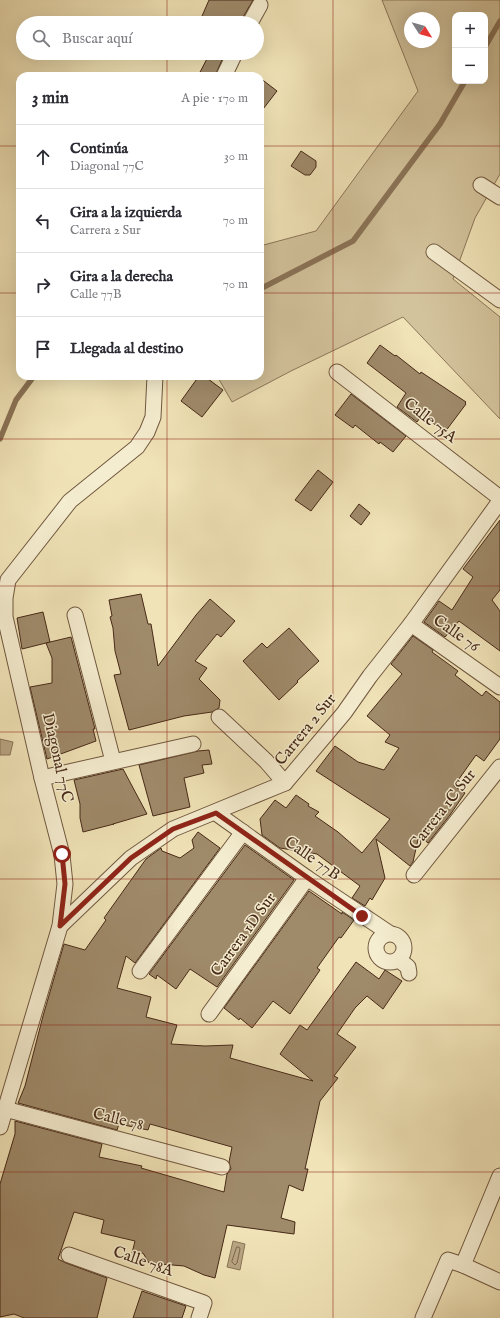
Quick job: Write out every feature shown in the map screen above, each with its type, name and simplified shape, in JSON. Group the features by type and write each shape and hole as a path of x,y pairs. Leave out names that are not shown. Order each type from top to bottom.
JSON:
{"street":[{"path":"254,16 260,5"},
{"path":"226,72 232,60"},
{"path":"481,185 500,197"},
{"path":"434,252 500,300"},
{"name":"Calle 75A","path":"337,372 500,498"},
{"name":"Diagonal 77C","path":"0,1127 5,1109 6,1084 60,926 65,884 62,854 42,778 5,617 5,598 8,580 70,501 137,447 147,432 153,417 156,380"},
{"name":"Carrera 2 Sur","path":"60,926 131,858 173,829 216,813 286,783 344,713 500,502"},
{"path":"75,615 113,761"},
{"name":"Calle 76","path":"411,624 500,687"},
{"path":"219,717 266,761 286,783"},
{"path":"42,778 193,744"},
{"name":"Carrera 1C Sur","path":"414,875 498,771"},
{"name":"Calle 77B","path":"216,813 307,878 389,933"},
{"path":"140,971 243,832"},
{"name":"Carrera 1D Sur","path":"210,1014 307,878"},
{"path":"389,933 398,935 404,942 404,952 399,960 391,963 382,961 376,954 375,944 380,937 389,933"},
{"path":"399,960 408,967 409,973"},
{"name":"Calle 78","path":"5,1109 222,1166"},
{"path":"463,1265 500,1176"},
{"name":"Calle 78A","path":"69,1256 204,1303 199,1318"},
{"path":"423,1318 448,1260 463,1265 500,1282"}],"shaded area":[{"path":"382,0 500,0 500,174 475,218 453,279 500,317 500,419 403,317 291,371 232,402 219,380 264,380 264,245 316,231 418,91"}],"water":[{"path":"0,739 13,742 10,755 0,755"},
{"path":"233,1241 245,1244 240,1270 227,1267"}],"building":[{"path":"209,0 253,0 244,16 202,16"},
{"path":"206,60 222,60 217,72 200,72"},
{"path":"264,81 277,91 264,108"},
{"path":"301,151 316,161 316,167 310,175 305,175 291,166"},
{"path":"380,345 395,356 396,355 420,374 421,372 466,402 445,432 422,415 417,422 397,407 406,393 367,363"},
{"path":"196,380 209,380 223,390 202,417 181,401"},
{"path":"351,394 406,436 393,452 380,442 379,444 355,425 353,428 335,415"},
{"path":"318,470 333,482 311,511 295,500"},
{"path":"359,504 370,513 361,525 350,516"},
{"path":"500,520 500,590 492,600 500,611 500,651 459,621 445,637 424,622 439,601 452,610 473,577 463,569"},
{"path":"141,594 148,624 151,624 158,666 196,615 210,599 235,621 221,637 217,634 195,661 207,668 199,679 220,700 219,708 212,712 184,716 129,730 114,675 121,674 115,651 109,600"},
{"path":"43,612 50,642 22,649 17,618"},
{"path":"289,628 319,661 279,700 243,661 262,643 267,648"},
{"path":"413,636 433,650 432,652 458,671 455,675 482,696 486,691 500,702 500,739 484,761 476,755 454,786 465,793 428,843 419,835 413,862 410,866 376,839 385,878 372,900 370,898 365,906 352,898 360,886 317,854 280,848 262,835 260,819 275,800 286,808 296,795 309,804 308,806 319,812 315,816 338,832 362,853 390,819 316,771 335,746 358,762 384,770 399,748 385,742 390,735 367,716 402,674 391,664"},
{"path":"71,637 95,729 93,729 96,741 47,759 30,687 52,683 52,658 46,643"},
{"path":"209,750 212,764 202,765 204,773 184,778 190,807 153,816 139,765 198,751"},
{"path":"123,769 147,814 83,832 80,818 80,804 74,780"},
{"path":"198,832 220,848 135,963 126,956 117,988 151,997 146,1017 177,1025 171,1044 205,1046 233,1045 230,1058 313,1081 280,1054 300,1025 307,1030 356,962 379,979 385,970 402,981 383,1009 367,996 355,1008 337,1034 356,1047 334,1076 338,1078 320,1101 305,1169 308,1169 303,1191 289,1185 281,1218 295,1222 294,1234 227,1225 215,1278 184,1266 149,1263 143,1253 132,1253 135,1241 101,1233 104,1220 74,1212 58,1259 107,1278 97,1318 24,1318 14,1314 0,1317 0,1184 15,1134 15,1121 102,1144 99,1157 142,1166 141,1168 224,1192 227,1174 231,1169 229,1162 232,1147 150,1124 148,1130 119,1124 117,1130 18,1103 25,1086 64,944 85,950 106,920 104,918 146,859 161,848 162,851 180,858 194,848 192,840"},
{"path":"245,845 294,880 217,987 190,969 176,989 157,975 156,979 149,974"},
{"path":"309,891 342,914 342,912 354,920 341,938 339,937 317,968 320,970 290,1014 273,1001 252,1028 224,1008"},
{"path":"142,1291 186,1306 182,1318 133,1318"}],"waterway":[{"path":"488,42 500,21"},
{"path":"264,287 353,241 440,124 463,84"},
{"path":"0,439 16,400 31,380"}],"route":[{"path":"62,854 65,884 60,926 131,858 173,829 216,813 362,916"}]}
